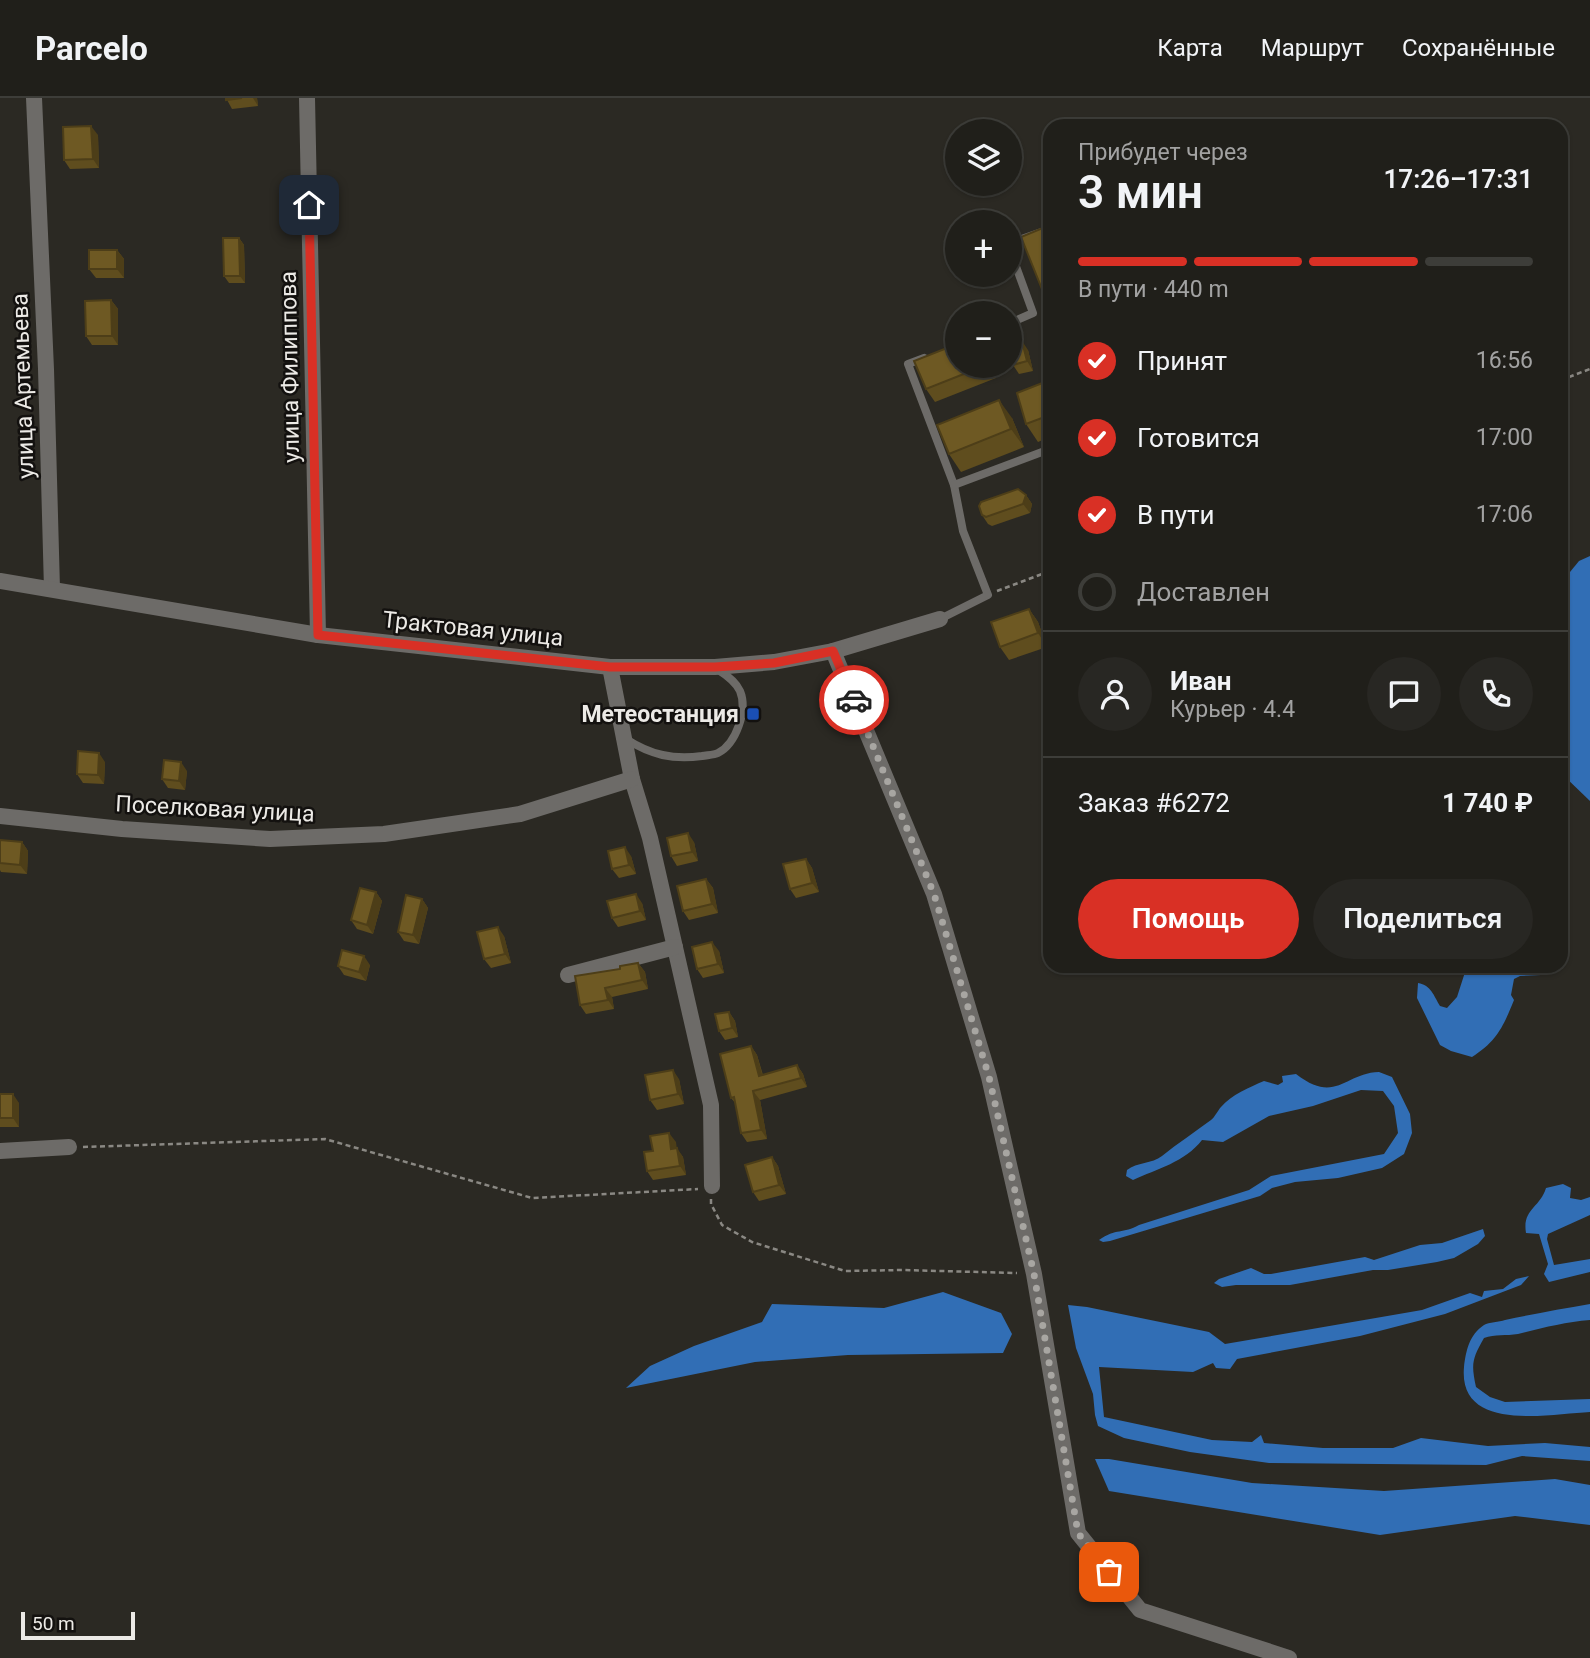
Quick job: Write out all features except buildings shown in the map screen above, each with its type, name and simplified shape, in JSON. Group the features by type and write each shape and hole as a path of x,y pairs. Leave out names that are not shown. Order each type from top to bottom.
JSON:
{"street":[{"name":"улица Артемьева","path":"34,98 52,590"},
{"name":"улица Филиппова","path":"307,98 318,635"},
{"name":"Трактовая улица","path":"0,581 318,635 610,667 715,667 774,663 833,651 940,619"},
{"path":"833,651 934,894 989,1077 1034,1274 1078,1533 1140,1610 1289,1658"},
{"path":"610,667 632,779 650,838 711,1105 712,1186"},
{"name":"Поселковая улица","path":"0,816 122,829 270,839 384,834 520,814 632,779"},
{"path":"568,975 675,947"},
{"path":"0,1151 69,1147"}],"lane":[{"path":"1022,239 1043,231"},
{"path":"1022,284 1032,313 1022,318"},
{"path":"933,354 908,364 954,485 963,531 988,595 940,619"},
{"path":"954,485 1043,452"},
{"path":"626,739 642,749 662,756 683,759 718,754 734,737 743,716 740,691 726,674 715,667"}],"path":[{"path":"1568,377 1590,369"},
{"path":"988,595 1043,574"},
{"path":"69,1147 325,1139 532,1198 689,1192 712,1186 711,1204 722,1225 752,1241 845,1271 1034,1274"}],"water":[{"path":"1590,556 1590,801 1568,780 1568,574 1579,561"},
{"path":"1465,973 1545,973 1514,979 1511,995 1514,1000 1502,1026 1488,1045 1472,1057 1440,1045 1417,998 1418,983 1429,989 1440,1006 1447,1008 1457,997"},
{"path":"1379,1072 1392,1077 1410,1114 1412,1133 1404,1154 1382,1168 1338,1178 1295,1182 1272,1188 1260,1196 1110,1241 1099,1240 1110,1234 1249,1190 1271,1176 1384,1154 1398,1133 1394,1106 1383,1091 1361,1090 1313,1106 1269,1116 1223,1142 1202,1140 1187,1154 1170,1164 1133,1180 1126,1176 1127,1170 1158,1159 1211,1120 1230,1099 1264,1081 1278,1085 1283,1082 1282,1076 1296,1074 1310,1083 1331,1087"},
{"path":"1563,1184 1571,1188 1570,1198 1581,1200 1590,1197 1590,1215 1548,1234 1554,1265 1590,1259 1590,1272 1549,1282 1544,1274 1548,1264 1539,1234 1526,1233 1525,1225 1529,1213 1546,1188"},
{"path":"1483,1229 1485,1236 1478,1244 1454,1258 1437,1262 1290,1285 1222,1287 1214,1283 1251,1268 1271,1274 1365,1257 1374,1260 1420,1245 1442,1243"},
{"path":"1529,1276 1521,1285 1445,1314 1360,1336 1237,1359 1230,1369 1216,1368 1213,1363 1193,1372 1099,1367 1104,1417 1212,1440 1252,1442 1261,1435 1264,1443 1323,1448 1393,1448 1421,1438 1488,1446 1545,1443 1590,1447 1590,1461 1522,1456 1486,1465 1269,1463 1190,1452 1124,1438 1098,1426 1093,1394 1076,1348 1068,1305 1209,1332 1225,1344 1422,1310 1470,1293 1482,1297 1484,1291 1503,1289 1516,1279"},
{"path":"943,1292 1001,1313 1012,1334 1003,1353 848,1355 755,1362 626,1388 650,1366 694,1346 762,1322 772,1304 884,1308"},
{"path":"1590,1304 1590,1320 1484,1338 1473,1367 1476,1387 1490,1397 1505,1402 1590,1399 1590,1412 1509,1415 1490,1411 1475,1402 1466,1388 1464,1367 1469,1344 1479,1329 1489,1323"},
{"path":"1095,1459 1109,1459 1252,1483 1384,1491 1555,1479 1590,1485 1590,1525 1515,1516 1380,1535 1109,1491"}],"way so far":[{"path":"854,700 934,894 989,1077 1034,1274 1078,1533 1109,1572"}],"place":[{"name":"Метеостанция","path":"753,714"}],"route":[{"path":"309,205 318,635 610,667 715,667 774,663 833,651 854,700"}]}
